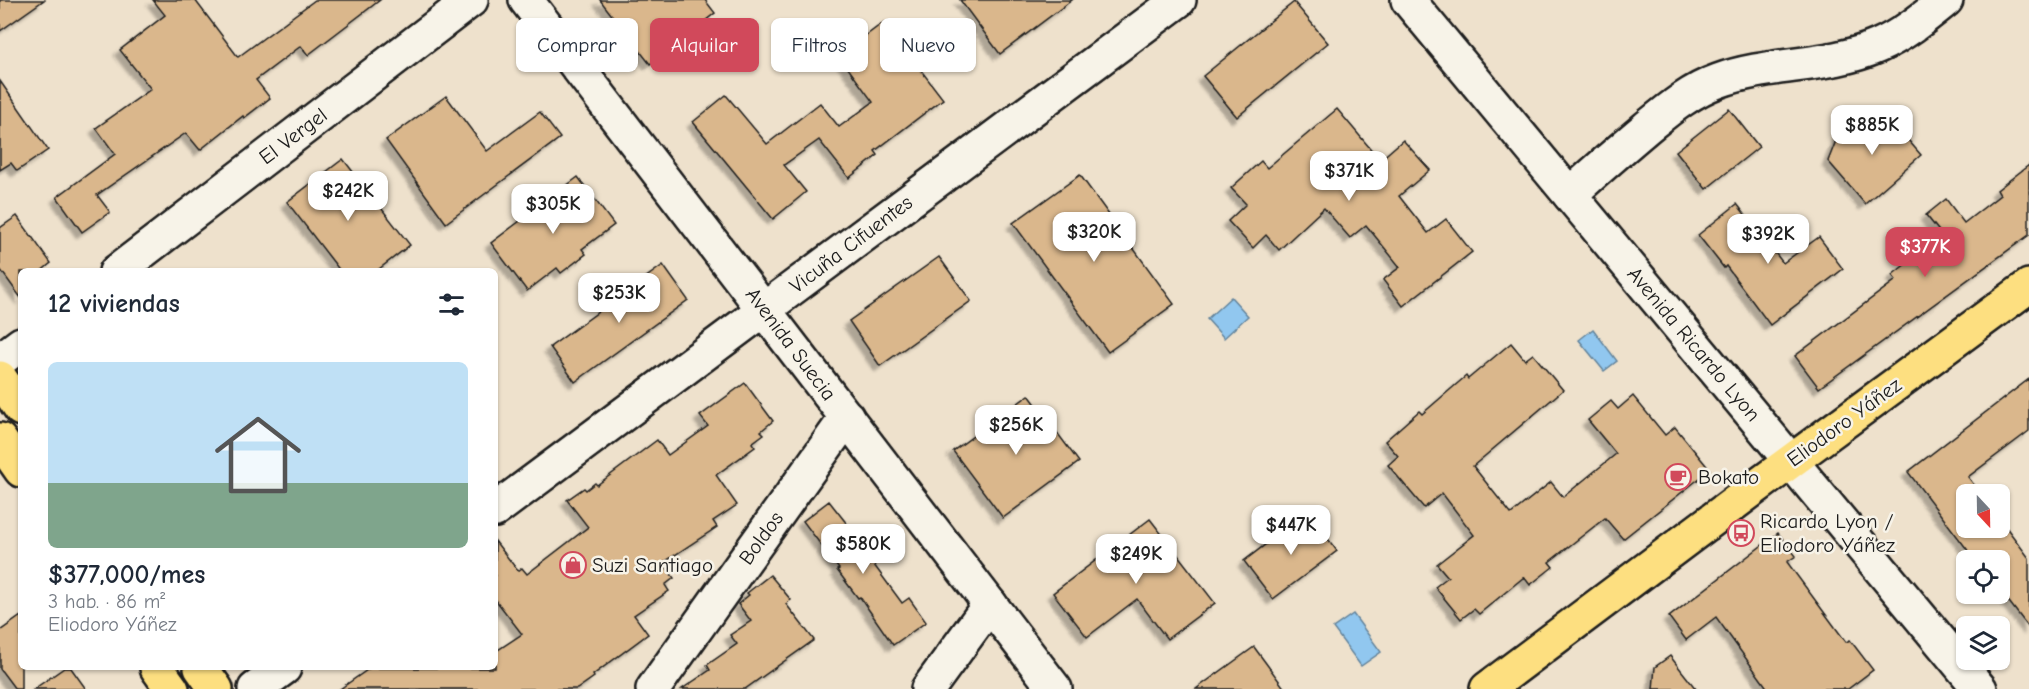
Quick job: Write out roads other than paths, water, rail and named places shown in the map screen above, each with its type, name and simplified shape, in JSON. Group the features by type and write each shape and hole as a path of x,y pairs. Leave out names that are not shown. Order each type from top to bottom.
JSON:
{"main road":[{"name":"Eliodoro Yáñez","path":"1487,689 2029,286"},
{"path":"0,378 18,405"},
{"path":"0,440 18,466"},
{"path":"158,670 172,689"},
{"path":"202,670 216,689"}],"street":[{"name":"El Vergel","path":"121,268 471,0"},
{"name":"Avenida Suecia","path":"526,0 1055,689"},
{"name":"Vicuña Cifuentes","path":"498,508 1179,0"},
{"name":"Avenida Ricardo Lyon","path":"1408,0 1980,689"},
{"path":"1570,195 1602,164 1698,90 1716,81 1740,74 1846,56 1878,46 1915,25 1946,0"},
{"path":"0,360 18,346"},
{"name":"Boldos","path":"653,689 847,417"},
{"path":"928,689 990,603"},
{"path":"255,689 281,670"}],"water":[{"path":"1231,297 1248,316 1224,338 1207,319"},
{"path":"1593,329 1617,361 1604,371 1579,340"},
{"path":"1353,614 1381,652 1361,666 1333,628"}],"place":[{"name":"Bokato","path":"1678,477"},
{"name":"Ricardo Lyon / Eliodoro Yáñez","path":"1741,533"},
{"name":"Suzi Santiago","path":"573,565"}]}
